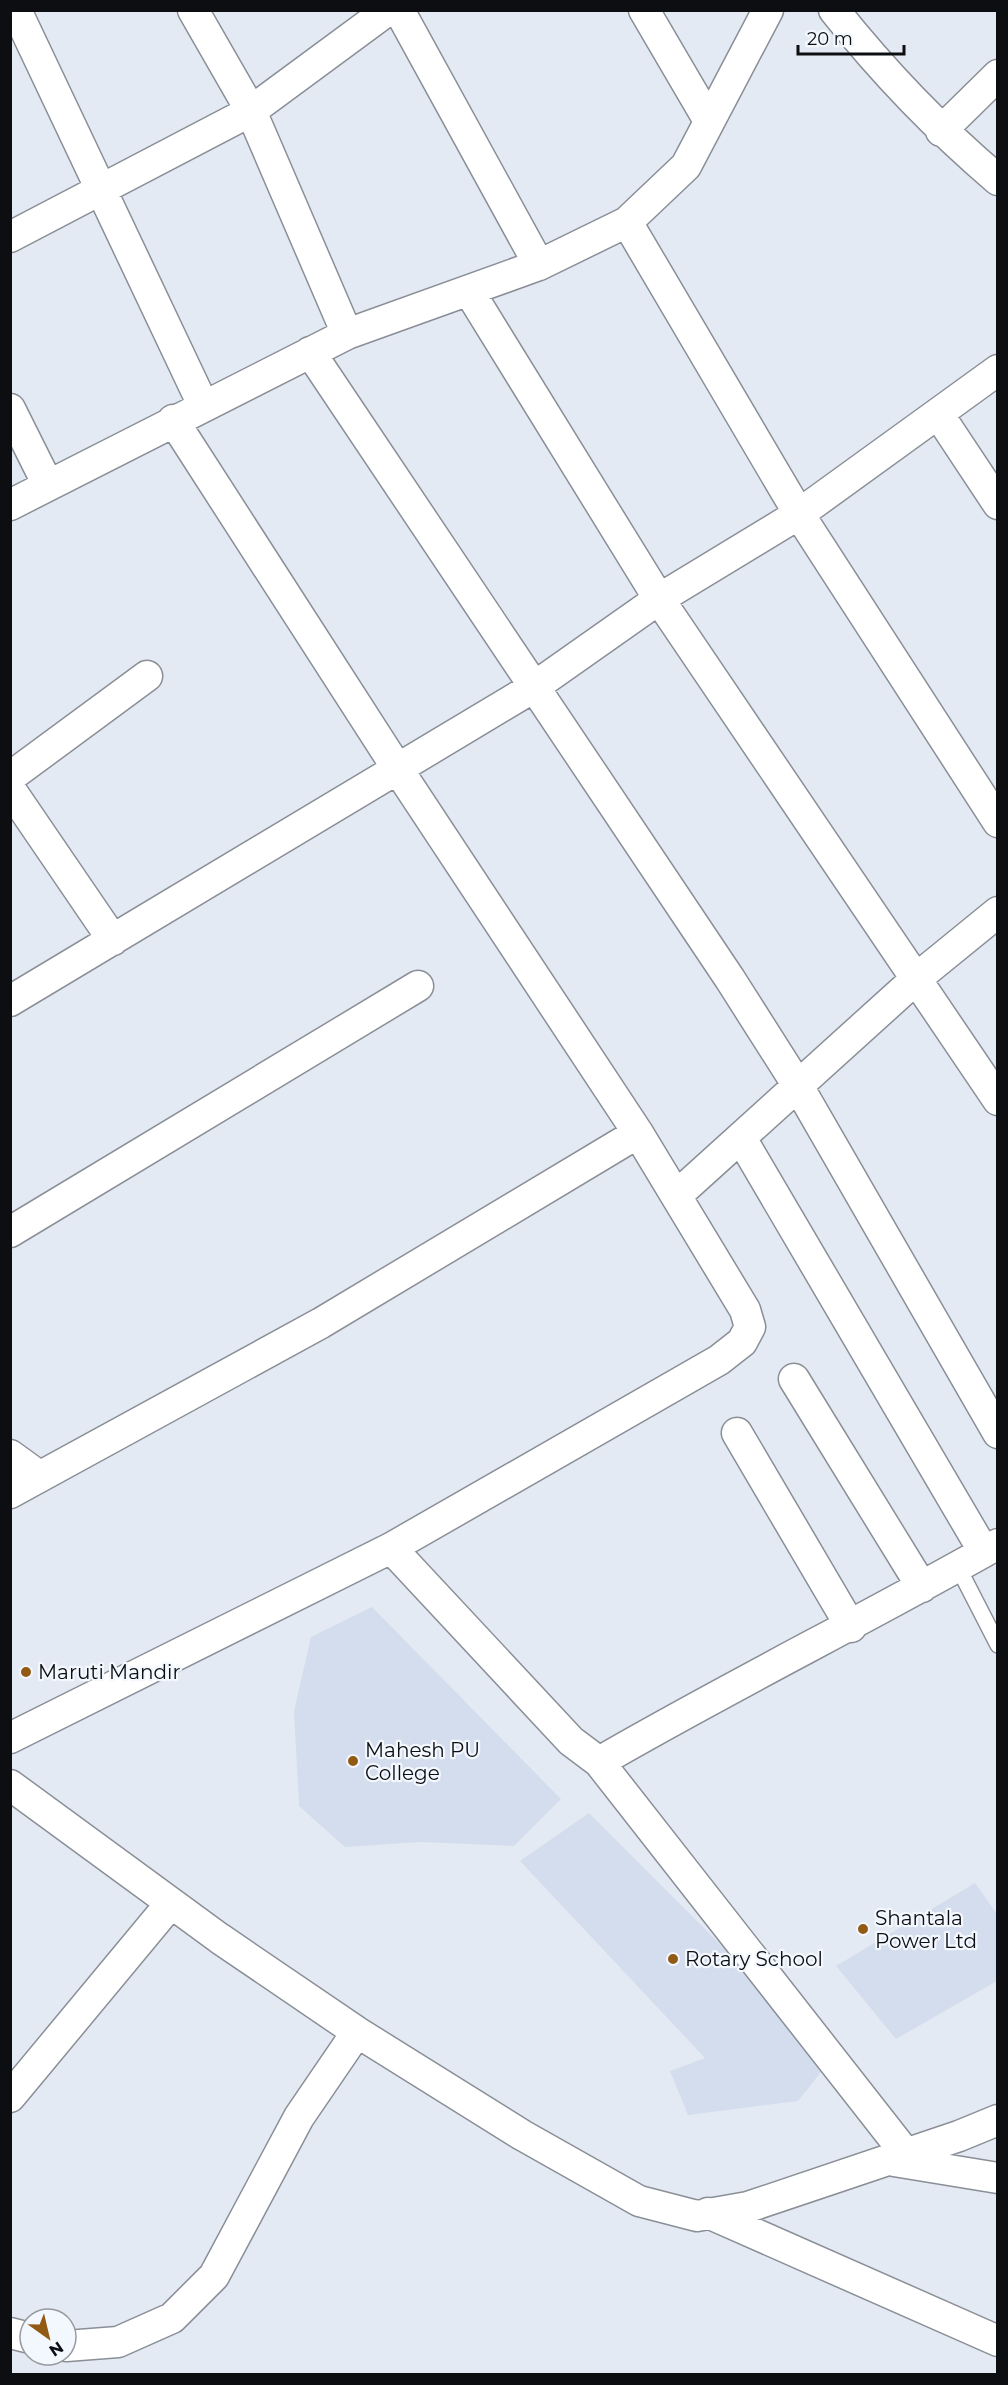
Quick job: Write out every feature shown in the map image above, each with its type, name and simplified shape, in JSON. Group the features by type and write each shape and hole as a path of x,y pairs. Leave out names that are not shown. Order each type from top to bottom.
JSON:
{"street":[{"path":"16,10 203,405"},
{"path":"193,10 251,111 347,334"},
{"path":"10,237 251,111 388,10"},
{"path":"399,10 539,265"},
{"path":"644,10 709,121"},
{"path":"10,505 173,420 347,334 539,265 627,222 686,166 768,10"},
{"path":"834,10 882,70 941,131 998,180"},
{"path":"941,131 998,75"},
{"path":"627,222 800,514 998,822"},
{"path":"470,291 659,599 998,1100"},
{"path":"310,352 730,979 798,1086 998,1433"},
{"path":"10,1002 534,687 659,599 800,514 998,370"},
{"path":"10,409 48,485"},
{"path":"939,415 998,504"},
{"path":"10,1738 391,1548 719,1360 742,1342 750,1327 745,1310 638,1133 397,768 173,420"},
{"path":"10,777 147,676"},
{"path":"10,789 113,940"},
{"path":"676,1196 916,978 998,912"},
{"path":"10,1232 418,986"},
{"path":"10,1493 321,1323 638,1133"},
{"path":"599,1762 699,1705 851,1627 991,1548 741,1138"},
{"path":"794,1379 922,1587"},
{"path":"737,1433 851,1627"},
{"path":"10,1455 39,1476"},
{"path":"391,1548 571,1741 599,1762 897,2157 998,2178"},
{"path":"10,1785 171,1903 357,2032 522,2135 639,2201 696,2216 748,2207 998,2120"},
{"path":"10,2097 171,1903"},
{"path":"78,2345 118,2342 172,2318 214,2276 299,2118 357,2032"},
{"path":"708,2213 998,2341"}],"lane":[{"path":"958,1567 998,1645"}],"shaded area":[{"name":"Mahesh PU College","path":"372,1607 561,1799 514,1846 420,1842 345,1847 299,1806 294,1711 311,1637"},
{"name":"Rotary School","path":"589,1813 833,2057 798,2101 688,2115 670,2071 705,2058 520,1861"},
{"path":"975,1883 997,1914 997,1981 896,2039 836,1966"}],"place":[{"name":"Maruti Mandir","path":"26,1672"},
{"name":"Mahesh PU College","path":"353,1761"},
{"name":"Shantala Power Ltd","path":"863,1929"},
{"name":"Rotary School","path":"673,1959"}]}
